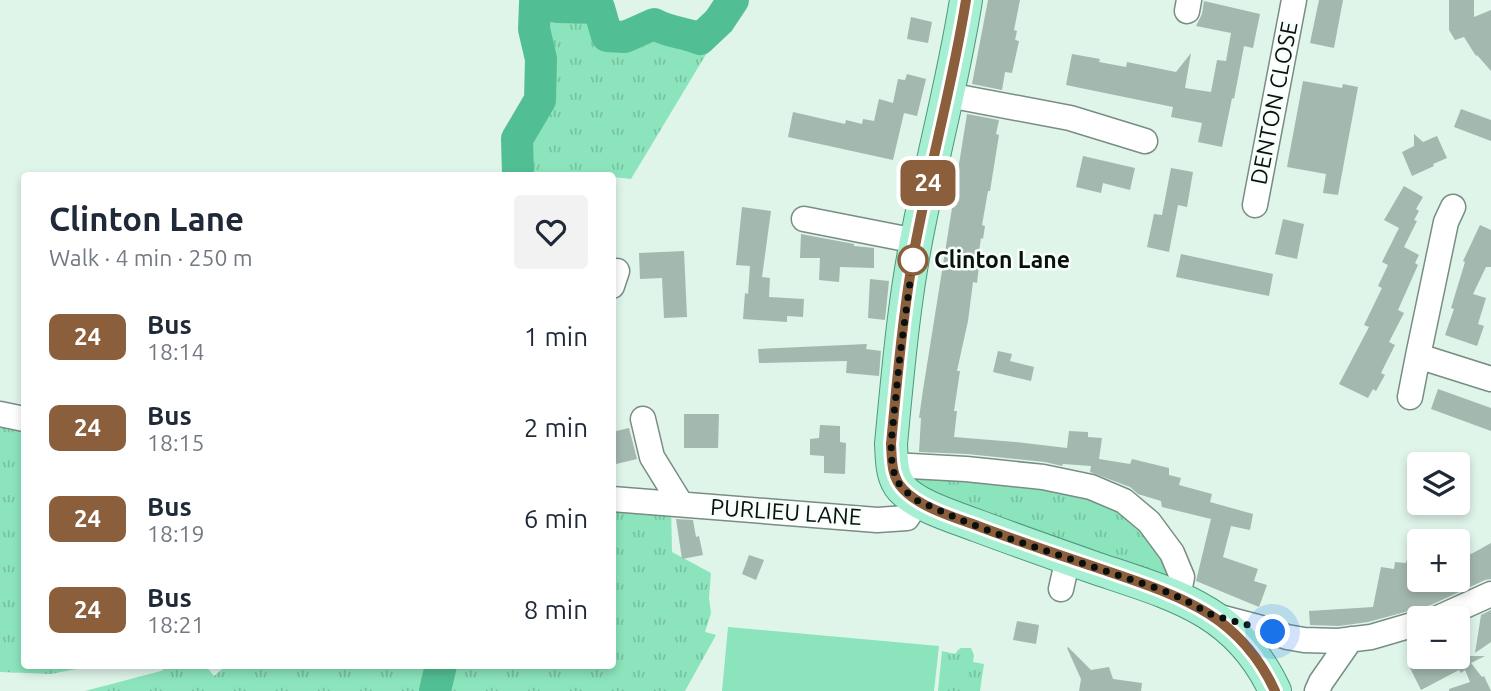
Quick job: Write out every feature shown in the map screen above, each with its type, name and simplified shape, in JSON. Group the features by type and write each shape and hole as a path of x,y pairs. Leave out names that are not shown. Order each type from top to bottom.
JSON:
{"main road":[{"path":"966,0 959,47 916,241 891,444 896,480 918,501 1212,615 1239,637 1254,654 1275,691"}],"street":[{"name":"DENTON CLOSE","path":"1255,205 1291,1"},
{"path":"948,95 1070,118 1145,141"},
{"path":"1410,397 1446,222 1453,207"},
{"path":"804,219 916,241"},
{"path":"1418,356 1491,379"},
{"path":"0,414 21,418"},
{"path":"643,419 652,457 681,504"},
{"path":"892,465 1043,477 1091,487 1124,501 1149,522 1172,553 1182,577 1179,604"},
{"name":"PURLIEU LANE","path":"616,499 877,520 906,518 918,501"},
{"path":"1061,589 1068,558"},
{"path":"1464,606 1491,594"},
{"path":"1212,615 1304,640 1371,637 1407,626"},
{"path":"1317,691 1351,639"}],"green space":[{"path":"535,3 558,7 599,8 607,36 625,36 654,24 669,32 696,38 708,51 631,179 616,177 616,172 518,172 517,139 540,99 541,59 534,29"},
{"path":"0,414 21,418 21,669 77,669 51,674 0,672"},
{"path":"913,472 1020,478 1112,504 1143,527 1171,572 1167,576 975,511 917,483"},
{"path":"616,503 671,505 672,552 711,573 711,613 705,632 716,635 685,691 85,691 164,669 208,669 214,676 222,669 616,669"},
{"path":"728,627 939,646 934,691 722,691"},
{"path":"961,648 971,648 973,662 984,664 980,691 938,691 942,651 955,654"}],"building":[{"path":"988,0 1020,0 1014,30 1017,31 1015,40 1019,41 1012,73 1005,72 1002,90 972,84"},
{"path":"1319,0 1343,0 1334,48 1310,43"},
{"path":"1449,0 1474,0 1474,17 1491,10 1491,71 1476,56 1464,37 1455,40 1449,30"},
{"path":"1204,1 1260,14 1253,48 1244,46 1222,147 1198,142 1202,123 1171,117 1173,107 1066,85 1072,54 1126,67 1127,62 1176,72 1191,53 1185,88 1211,92 1217,60 1226,61 1231,33 1196,26"},
{"path":"911,17 932,22 928,43 907,39"},
{"path":"907,74 926,79 917,116 904,113 893,160 788,137 793,112 845,124 846,120 862,124 863,119 874,121 879,99 893,103 898,79 905,80"},
{"path":"1303,81 1342,88 1343,84 1358,87 1338,195 1323,193 1326,174 1287,167"},
{"path":"1461,109 1491,120 1491,141 1454,127"},
{"path":"967,114 999,120 996,134 999,135 982,225 985,226 977,265 977,283 973,282 957,371 960,371 954,411 957,411 954,437 1067,448 1069,431 1088,432 1088,437 1102,438 1099,459 1130,464 1132,459 1169,468 1169,475 1181,478 1179,485 1212,494 1210,502 1253,514 1250,530 1231,526 1223,557 1258,569 1254,581 1267,585 1259,607 1196,581 1211,519 1162,507 1161,501 1138,494 1130,487 1090,472 1091,466 1062,466 967,454 919,452 919,418"},
{"path":"1414,134 1423,142 1437,136 1447,158 1412,176 1402,152 1414,146"},
{"path":"1083,156 1135,168 1130,190 1103,183 1101,193 1076,187"},
{"path":"1171,168 1193,172 1187,207 1178,205 1169,252 1147,247 1154,214 1162,215"},
{"path":"1404,186 1423,197 1416,209 1419,211 1414,220 1417,221 1404,247 1419,255 1415,263 1418,265 1398,310 1404,313 1389,342 1395,345 1381,373 1385,375 1376,391 1373,389 1368,398 1339,384 1369,327 1364,325 1382,288 1378,286 1388,265 1382,262 1399,228 1384,220"},
{"path":"742,207 771,211 762,277 770,278 769,297 804,299 803,317 787,316 787,322 743,319 750,266 736,265"},
{"path":"1283,219 1304,224 1297,259 1275,254"},
{"path":"1480,225 1491,230 1491,267 1486,267 1473,294 1486,298 1478,324 1484,326 1477,346 1445,335 1454,309 1451,308 1465,262 1463,261"},
{"path":"801,234 874,248 874,268 840,267 839,282 819,280 820,258 800,258"},
{"path":"684,251 687,317 664,318 662,278 640,279 639,253"},
{"path":"1181,254 1273,274 1269,296 1176,277"},
{"path":"870,279 889,281 885,320 868,318"},
{"path":"867,344 866,349 881,351 879,376 846,373 847,361 759,363 758,349"},
{"path":"998,351 1012,354 1010,361 1034,367 1031,381 993,372"},
{"path":"1438,389 1491,408 1491,431 1431,409"},
{"path":"684,414 719,414 718,448 684,448"},
{"path":"820,425 840,426 840,442 846,443 845,474 824,473 824,456 810,455 810,439 819,438"},
{"path":"629,428 637,459 616,464 616,431"},
{"path":"676,519 693,520 703,555 682,559"},
{"path":"1491,543 1491,579 1470,587 1470,554"},
{"path":"749,555 764,560 756,580 742,574"},
{"path":"1406,561 1407,592 1459,592 1431,605 1407,606 1407,611 1368,622 1339,626 1310,625 1309,611 1373,607 1381,567 1394,569 1395,562"},
{"path":"1491,610 1491,642 1475,653 1481,615"},
{"path":"1017,621 1039,625 1036,644 1013,640"},
{"path":"1068,647 1091,670 1109,667 1113,679 1142,683 1141,691 1079,691 1081,679"},
{"path":"1470,656 1485,656 1471,663 1482,677 1484,676 1491,691 1449,691 1470,682 1465,670 1461,673 1459,670 1421,690 1410,669 1470,669"}],"waterway":[{"path":"518,172 517,139 540,100 541,59 534,29 535,3 558,7 599,8 607,36 625,37 654,24 700,39 719,21 733,0"},
{"path":"435,691 440,669"}],"bus line":[{"name":"24","path":"966,0 959,47 919,228 907,297 891,444 896,480 918,501 966,522 1162,590 1201,608 1239,637 1263,667 1275,691"}],"place":[{"name":"Clinton Lane","path":"913,260"}],"route":[{"path":"913,260 891,444 896,480 904,490 918,501 966,522 1162,590 1212,615 1273,632"}]}
